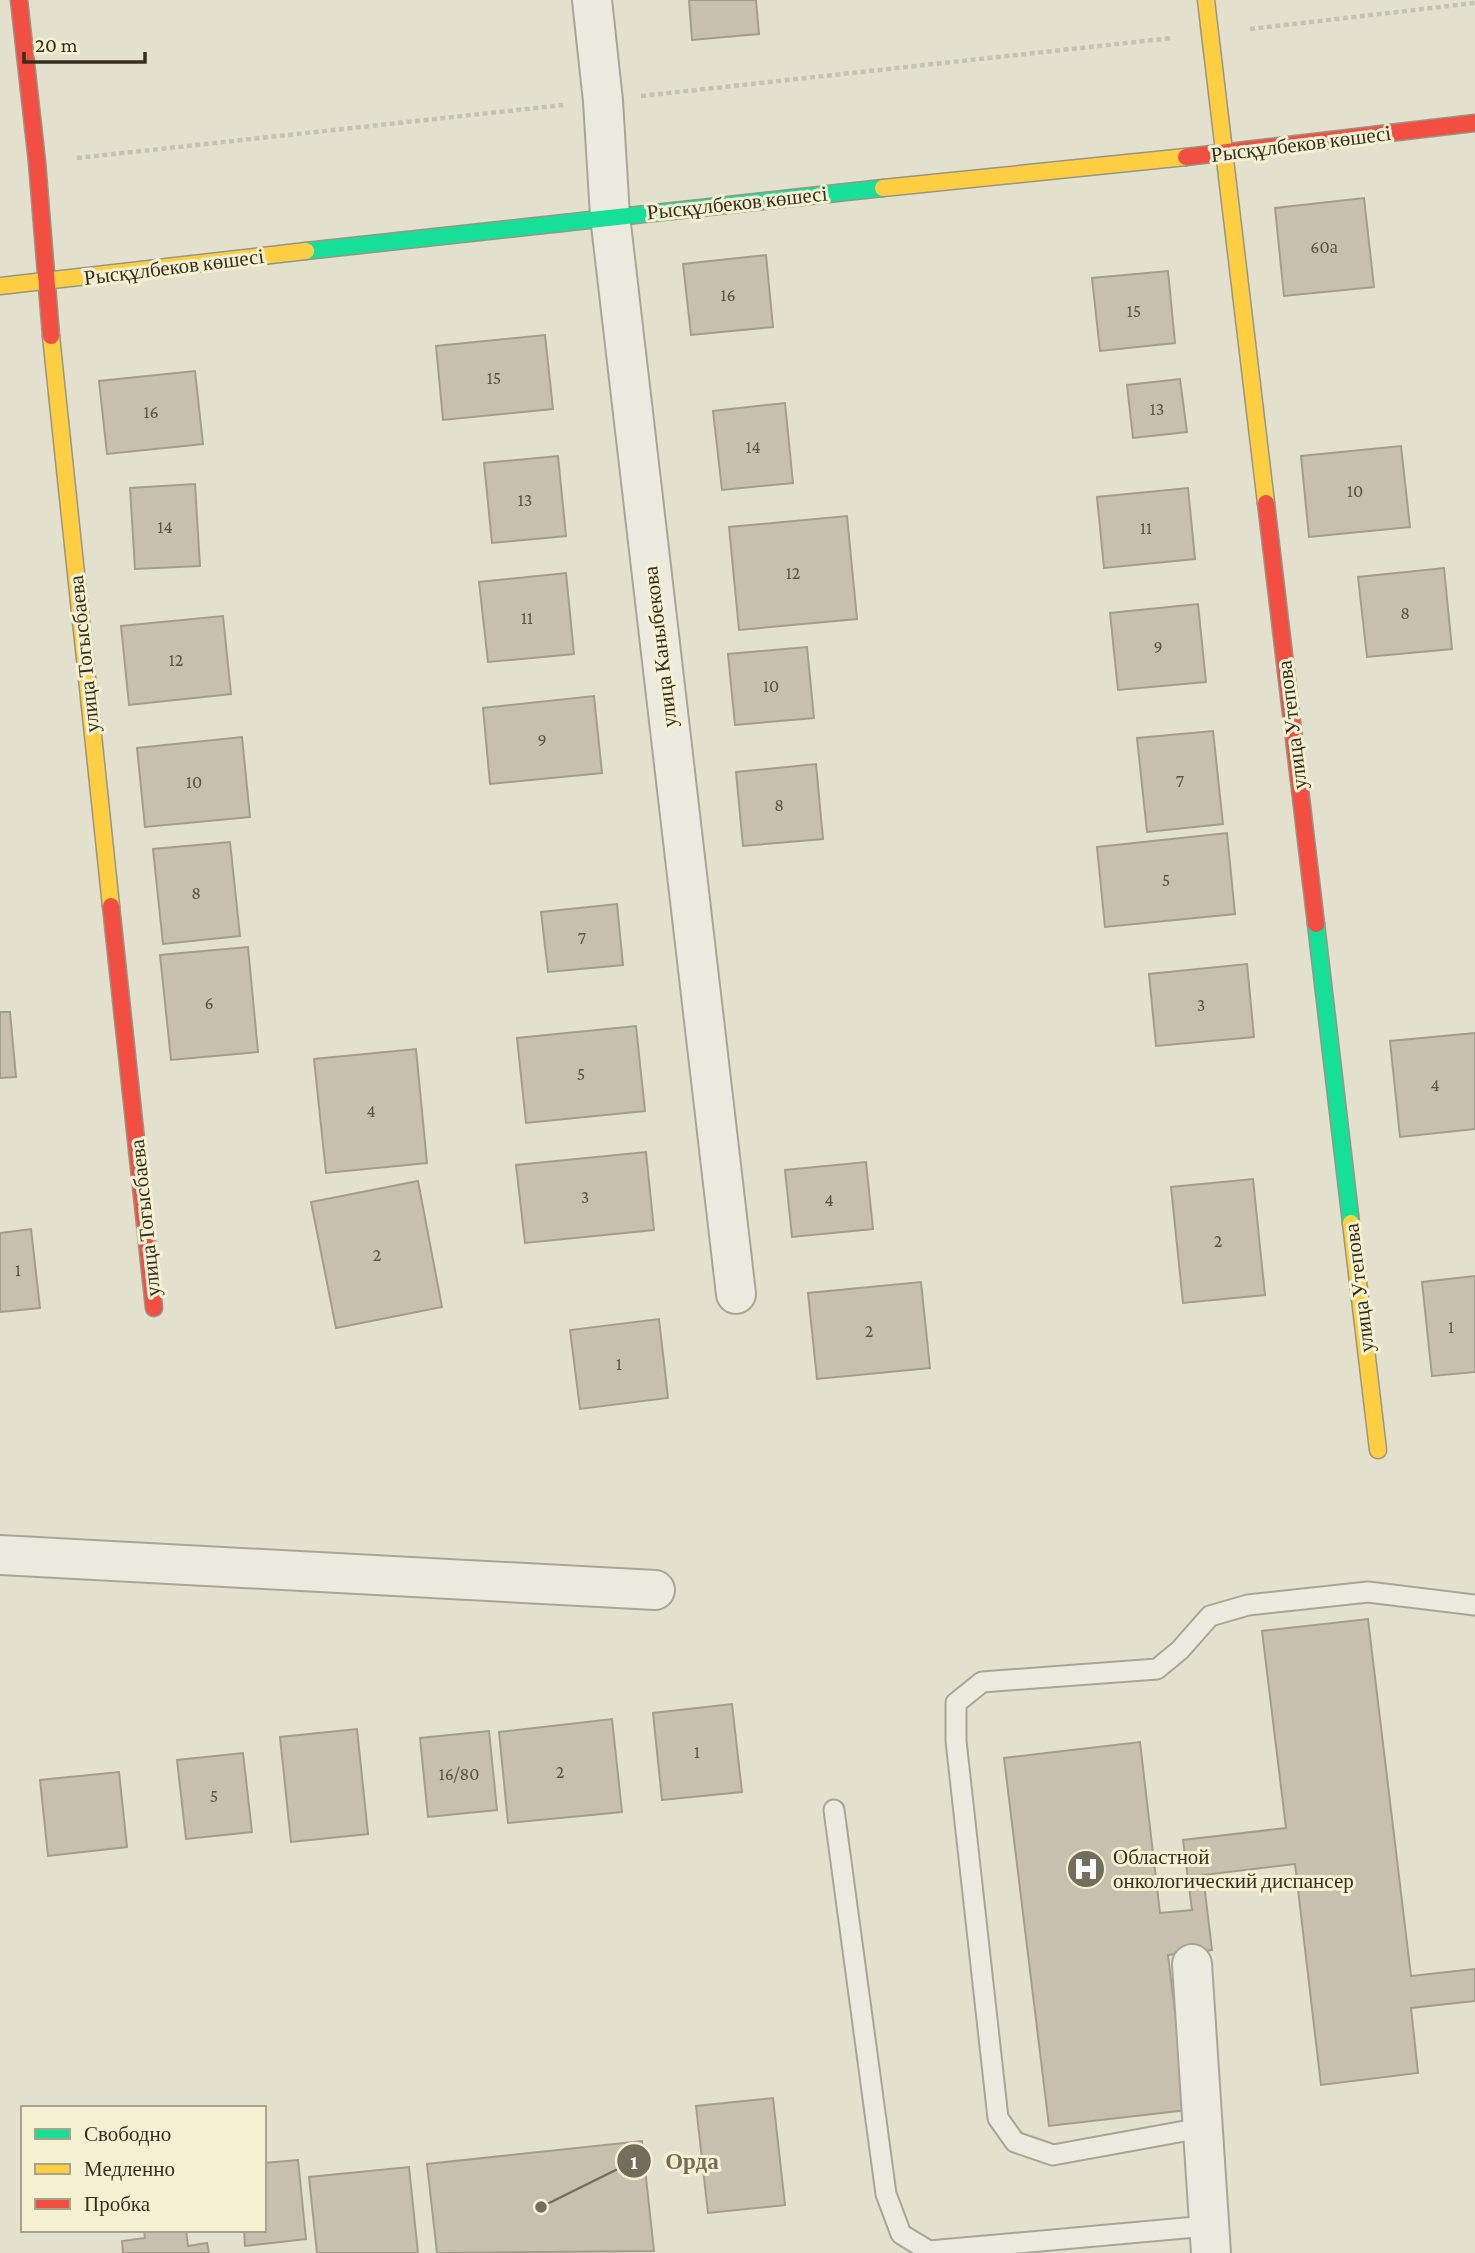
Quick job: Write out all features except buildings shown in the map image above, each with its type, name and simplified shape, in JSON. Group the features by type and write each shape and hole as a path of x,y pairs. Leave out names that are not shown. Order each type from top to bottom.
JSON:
{"street":[{"name":"улица Тогысбаева","path":"19,0 37,162 44,282 155,1308"},
{"name":"улица Каныбекова","path":"592,0 603,100 610,216 736,1294"},
{"name":"улица Утепова","path":"1206,0 1378,1450"},
{"name":"Рысқұлбеков көшесі","path":"0,286 610,216 1224,153 1475,124"},
{"path":"0,1555 654,1590"},
{"path":"1192,1964 1209,2239"}],"lane":[{"path":"1201,2128 1053,2155 1015,2142 998,2118 956,1741 956,1703 982,1682 1157,1669 1180,1650 1210,1616 1248,1605 1368,1592 1475,1605"},
{"path":"834,1810 886,2194 901,2234 929,2251 1209,2239"}],"path":[{"path":"37,162 1475,3"}],"traffic: fast":[{"path":"306,251 883,188"},
{"path":"1316,924 1351,1223"}],"traffic: slow":[{"path":"1206,0 1266,503"},
{"path":"883,188 1186,157"},
{"path":"0,286 306,251"},
{"path":"51,336 111,906"},
{"path":"1351,1223 1378,1450"}],"traffic: jam":[{"path":"19,0 37,162 51,336"},
{"path":"1186,157 1475,123"},
{"path":"1266,503 1316,924"},
{"path":"111,906 154,1308"}],"place":[{"name":"Областной онкологический диспансер","path":"1086,1869"},
{"name":"Орда","path":"541,2207"}]}
